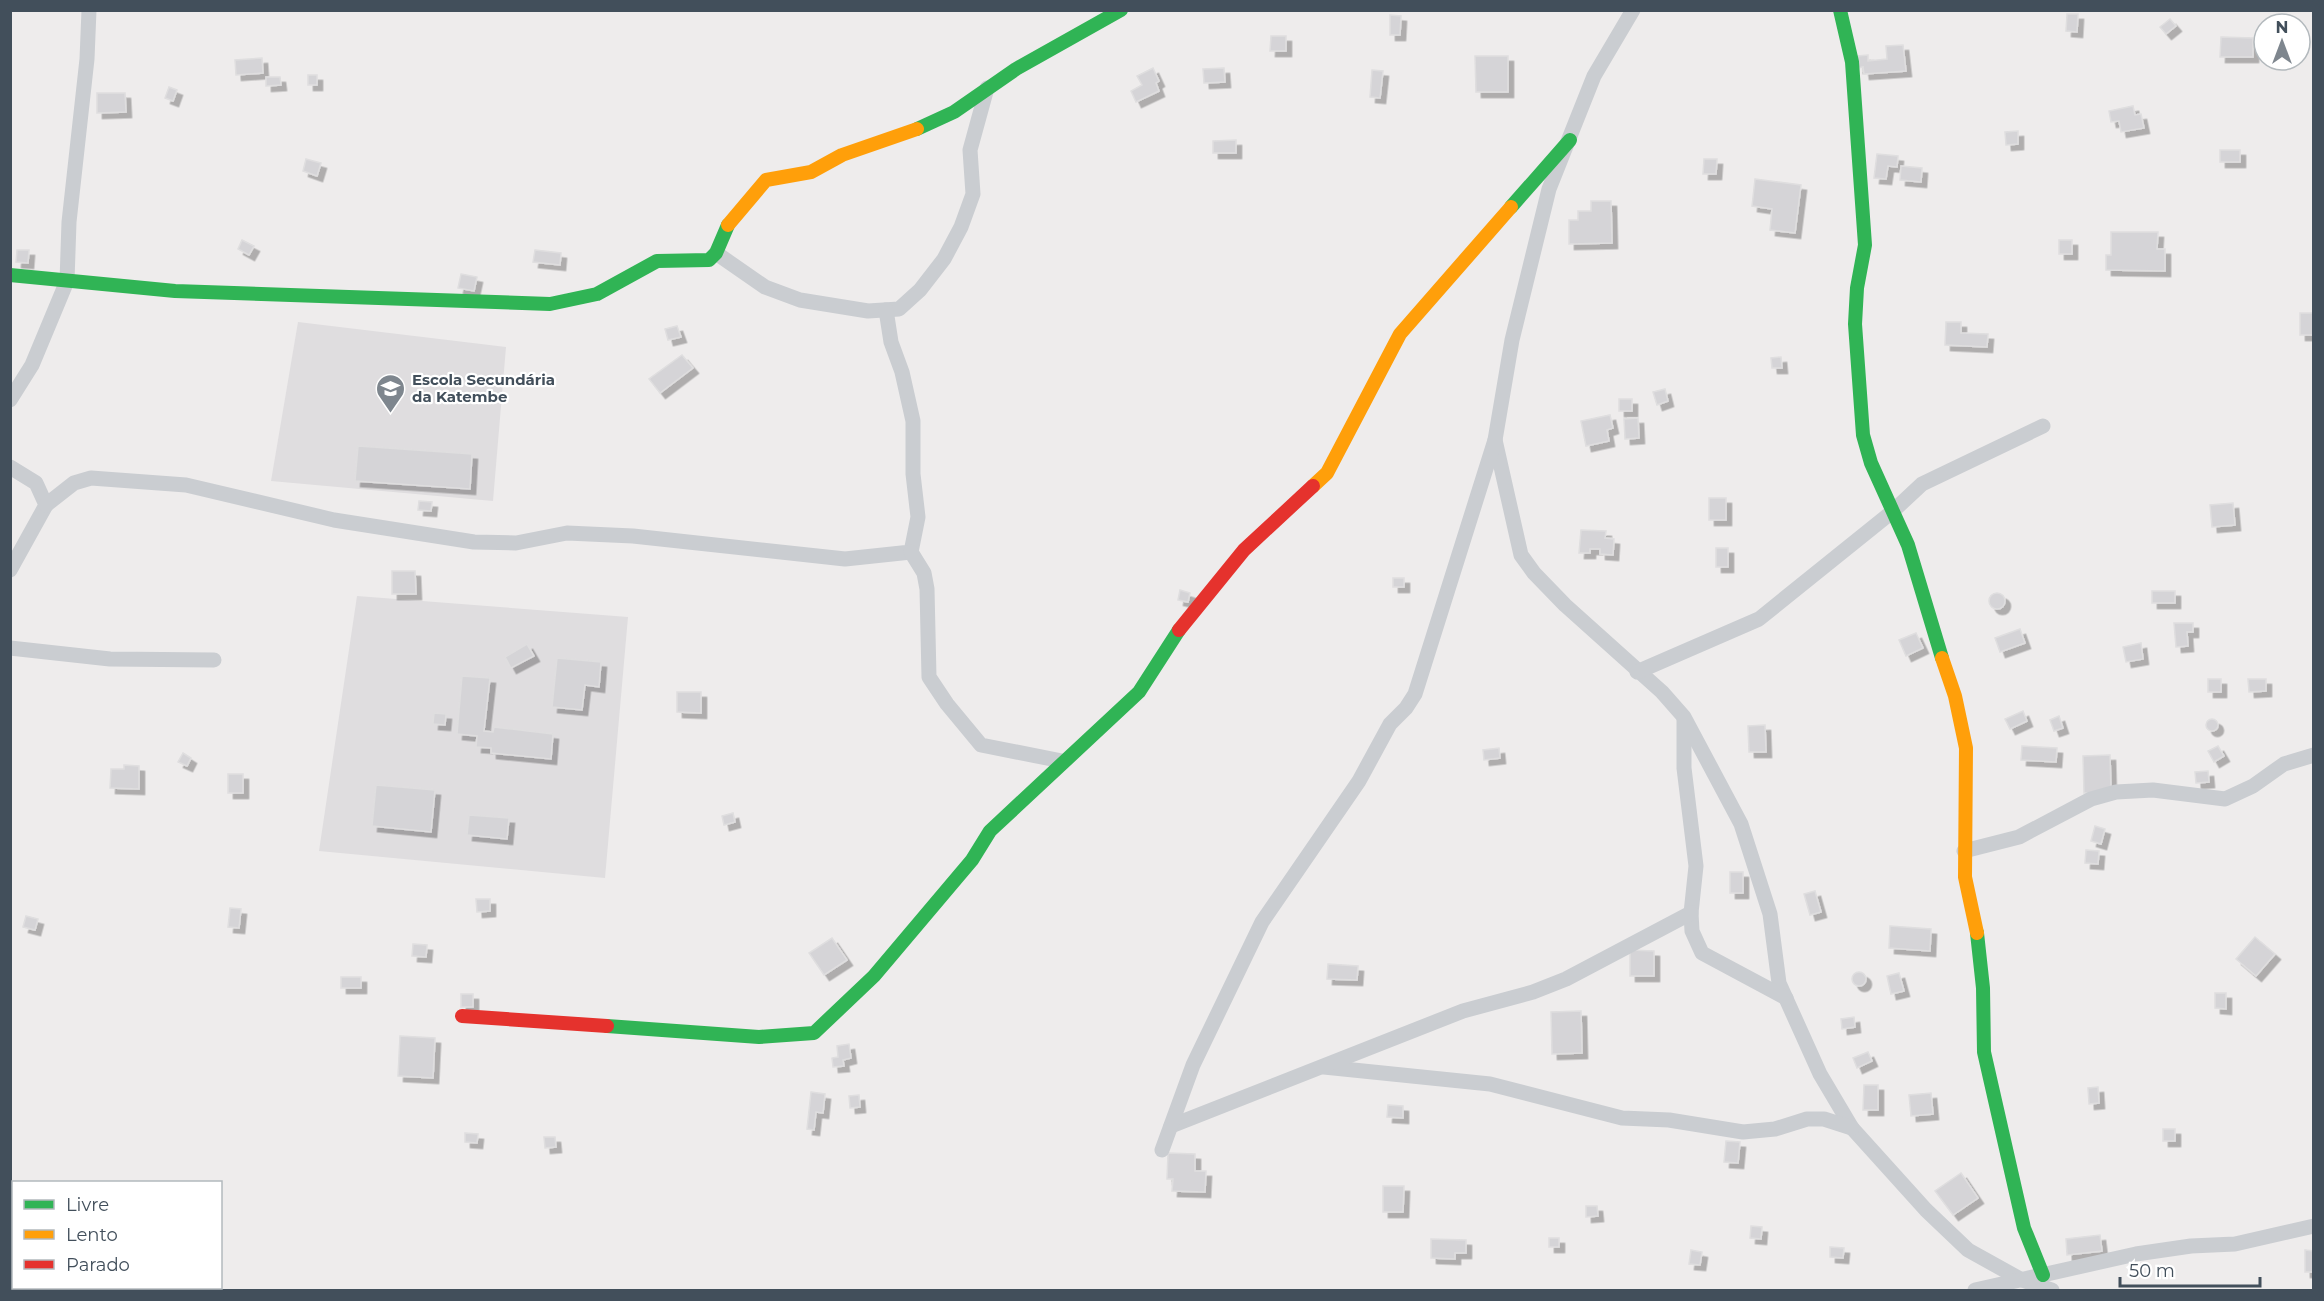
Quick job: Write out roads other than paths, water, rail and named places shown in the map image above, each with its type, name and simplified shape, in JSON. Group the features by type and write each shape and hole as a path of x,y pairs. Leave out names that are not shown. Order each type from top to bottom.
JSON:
{"street":[{"path":"10,275 155,290 217,291 317,298 550,304 597,294 657,261 709,260 716,253 724,230 766,180 778,176 811,172 842,155 921,127 954,112 987,88 1100,20 1121,10"},
{"path":"1162,1150 1193,1065 1262,922 1359,781 1389,724 1406,708 1415,694 1495,440 1512,340 1549,189 1594,76 1633,10"},
{"path":"1840,10 1854,83 1864,245 1857,288 1855,324 1863,435 1871,463 1908,545 1926,612 1955,696 1966,748 1965,877 1975,916 1983,988 1984,1052 2024,1228 2043,1275"},
{"path":"10,400 32,365 67,281 69,222 87,59 86,12"},
{"path":"716,253 765,287 800,300 845,309 899,309 920,290 944,259 961,227 973,194 970,150 987,88"},
{"path":"462,1016 759,1037 814,1033 874,976 972,860 990,831 1062,761 1139,692 1189,615 1244,550 1327,473 1400,334 1570,140"},
{"path":"886,310 891,342 902,372 913,421 913,474 918,517 911,552 924,573 927,589 929,677 947,704 981,745 1062,761"},
{"path":"1637,672 1759,619 1892,512 1922,484 2043,426"},
{"path":"1495,440 1521,555 1534,573 1565,605 1637,672 1662,692 1684,717 1741,824 1770,914 1779,983 1820,1074 1852,1128 1926,1210 1968,1250 2022,1280 2052,1290"},
{"path":"10,467 36,483 46,505"},
{"path":"10,570 46,505 74,483 91,478 186,485 334,520 474,542 516,543 567,533 633,536 845,559 911,552"},
{"path":"10,648 110,659 214,660"},
{"path":"1684,717 1684,768 1696,866 1691,913 1692,931 1702,953 1786,998"},
{"path":"1964,851 2019,837 2091,799 2116,792 2153,790 2225,799 2253,786 2284,764 2313,755"},
{"path":"1171,1126 1463,1011 1533,992 1566,979 1691,913"},
{"path":"1322,1066 1490,1084 1622,1118 1669,1120 1743,1132 1775,1129 1807,1119 1824,1119 1852,1128"},
{"path":"1975,1290 2136,1254 2191,1246 2235,1244 2313,1226"}],"place":[{"name":"Escola Secundária da Katembe","path":"391,414"}]}
